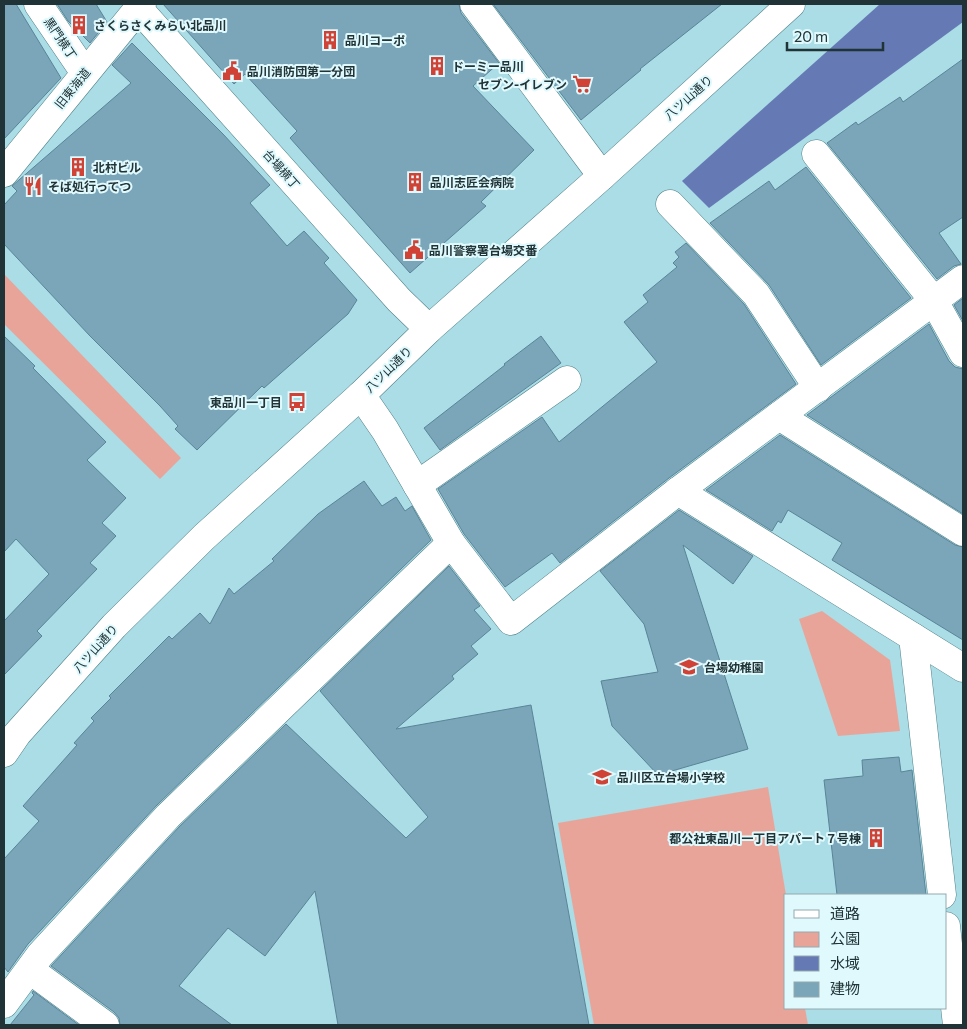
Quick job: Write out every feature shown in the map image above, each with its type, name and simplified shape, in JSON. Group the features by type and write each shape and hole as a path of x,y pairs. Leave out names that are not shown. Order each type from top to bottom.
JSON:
{"street":[{"name":"黒門横丁","path":"38,4 85,73"},
{"path":"474,4 602,176"},
{"name":"八ツ山通り","path":"8,736 114,626 190,551 361,395 429,329 602,176 791,4"},
{"name":"旧東海道","path":"4,173 140,6"},
{"name":"台場横丁","path":"140,6 399,300 429,329"},
{"path":"816,154 934,301 963,354"},
{"path":"670,204 756,294 818,388"},
{"path":"361,395 385,430 451,543 511,621 678,491 963,279"},
{"path":"417,485 567,380"},
{"path":"780,416 963,532"},
{"path":"678,491 963,668"},
{"path":"4,1004 40,955 168,816 451,543"},
{"path":"913,637 942,894"},
{"path":"947,935 957,1025"},
{"path":"30,970 105,1025"}],"green space":[{"path":"4,274 181,458 160,479 4,324"},
{"path":"822,611 890,660 900,731 838,736 799,619"},
{"path":"768,787 786,894 784,894 784,1009 805,1009 808,1025 594,1025 558,823"}],"water":[{"path":"880,4 963,4 963,22 709,208 682,181"}],"building":[{"path":"4,4 16,4 61,78 4,139"},
{"name":"さくらさくみらい北品川","path":"57,4 96,4 107,22 90,43 68,21"},
{"path":"163,4 459,4 461,13 499,63 473,86 534,150 481,202 486,206 410,273 290,138 297,131 245,74 234,84"},
{"path":"493,4 722,4 640,69 581,120"},
{"path":"132,43 223,134 270,185 250,203 287,246 304,231 329,258 324,263 357,300 348,314 264,388 262,386 197,450 175,429 178,426 160,406 90,336 4,244 4,205 17,191 12,186 131,83 112,65"},
{"path":"963,59 963,217 939,233 961,264 954,266 937,279 827,143 856,122 858,125 900,97 903,102"},
{"path":"806,167 911,298 821,365 769,285 710,223 769,181 775,190"},
{"path":"686,243 744,304 796,384 669,478 560,563 552,553 505,587 464,534 438,489 542,417 559,442 657,362 624,322 648,302 643,295 677,267 673,263 679,257 675,252"},
{"path":"963,298 963,321 954,305"},
{"path":"929,324 949,361 955,367 963,369 963,514 807,415"},
{"path":"4,336 35,366 33,368 106,442 87,460 126,498 102,523 116,536 90,563 97,569 37,631 42,636 4,675 4,621 49,574 16,539 4,552"},
{"path":"541,336 561,363 440,450 424,428"},
{"path":"780,435 955,545 963,547 963,640 832,560 842,543 788,510 781,523 778,521 772,531 706,490"},
{"path":"364,481 382,506 396,497 405,511 412,506 431,540 157,805 28,944 8,972 4,967 4,859 39,821 23,806 77,745 74,743 94,721 91,718 111,698 109,696 169,636 172,639 200,613 210,624 229,588 234,594 274,561 272,559 318,514"},
{"path":"679,510 753,556 733,584 683,545 748,749 658,775 612,726 601,681 658,672 644,624 600,571"},
{"path":"449,566 480,606 474,610 491,629 471,646 478,654 452,676 454,679 396,729 531,705 589,1025 338,1025 315,891 265,956 228,928 179,986 232,1025 120,1025 119,1018 114,1012 51,966 179,827 286,724 406,838 428,817 320,691"},
{"name":"都公社東品川一丁目アパート７号棟","path":"899,757 901,772 912,770 926,894 837,894 824,780 863,776 862,760"},
{"path":"33,991 79,1025 10,1025 34,995"}],"place":[{"name":"さくらさくみらい北品川","path":"79,25"},
{"name":"品川コーポ","path":"330,40"},
{"name":"ドーミー品川","path":"437,66"},
{"name":"品川消防団第一分団","path":"232,71"},
{"name":"セブン-イレブン","path":"582,84"},
{"name":"北村ビル","path":"78,167"},
{"name":"品川志匠会病院","path":"415,182"},
{"name":"そば処行ってつ","path":"33,186"},
{"name":"品川警察署台場交番","path":"414,250"},
{"name":"東品川一丁目","path":"297,402"},
{"name":"台場幼稚園","path":"689,667"},
{"name":"品川区立台場小学校","path":"602,777"},
{"name":"都公社東品川一丁目アパート７号棟","path":"876,838"}]}
